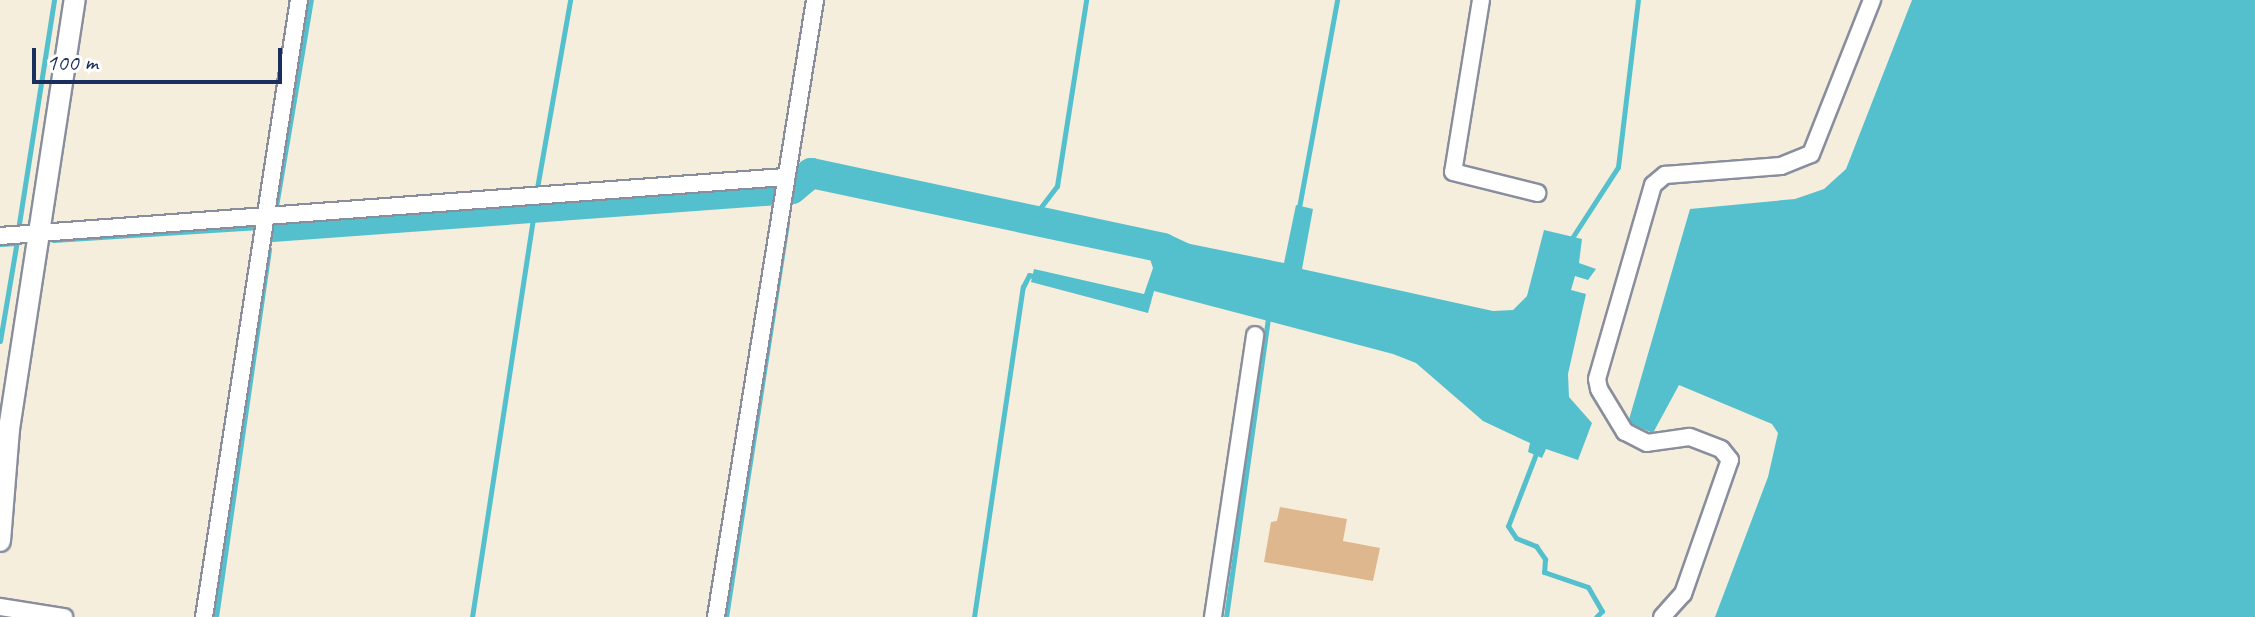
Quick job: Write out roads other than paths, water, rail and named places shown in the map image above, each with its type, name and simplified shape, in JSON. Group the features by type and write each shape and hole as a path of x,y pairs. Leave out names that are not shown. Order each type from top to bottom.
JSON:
{"street":[{"path":"0,541 9,429 18,234 75,0"},
{"path":"204,617 268,222 299,0"},
{"path":"716,617 815,0"},
{"path":"1481,0 1453,172 1537,193"},
{"path":"1662,617 1683,594 1730,460 1721,449 1689,437 1647,443 1625,432 1599,389 1597,379 1653,185 1665,175 1781,166 1811,154 1872,0"},
{"path":"18,234 268,222 784,185"},
{"path":"1213,617 1236,450 1245,429 1255,335"},
{"path":"0,607 64,617"}],"water":[{"path":"1912,0 2255,0 2255,617 1715,617 1768,477 1778,433 1772,424 1679,385 1653,433 1628,423 1690,209 1795,199 1824,189 1846,169"},
{"path":"1296,205 1313,209 1302,269 1493,311 1513,310 1527,296 1544,230 1582,239 1579,263 1596,269 1588,280 1575,276 1571,290 1586,294 1568,374 1569,397 1592,423 1578,460 1546,449 1542,458 1528,452 1530,443 1483,421 1416,363 1393,354 1154,291 1148,313 1031,282 1034,269 1144,294 1153,268 1148,253 1151,236 1284,263"}],"waterway":[{"path":"18,230 54,0"},
{"path":"275,212 311,0"},
{"path":"537,188 570,0"},
{"path":"1031,220 1057,186 1086,0"},
{"path":"1298,213 1337,0"},
{"path":"1570,241 1618,167 1638,0"},
{"path":"272,227 792,189 811,173 1163,248 1187,259"},
{"path":"472,617 536,200"},
{"path":"726,617 787,223"},
{"path":"53,240 259,227"},
{"path":"0,341 17,240"},
{"path":"0,244 16,243"},
{"path":"216,617 269,249"},
{"path":"974,617 1023,287 1029,275 1037,277"},
{"path":"1226,617 1268,317"},
{"path":"1537,451 1508,526 1516,538 1536,546 1545,559 1544,572 1588,587 1602,611 1596,617"}]}
